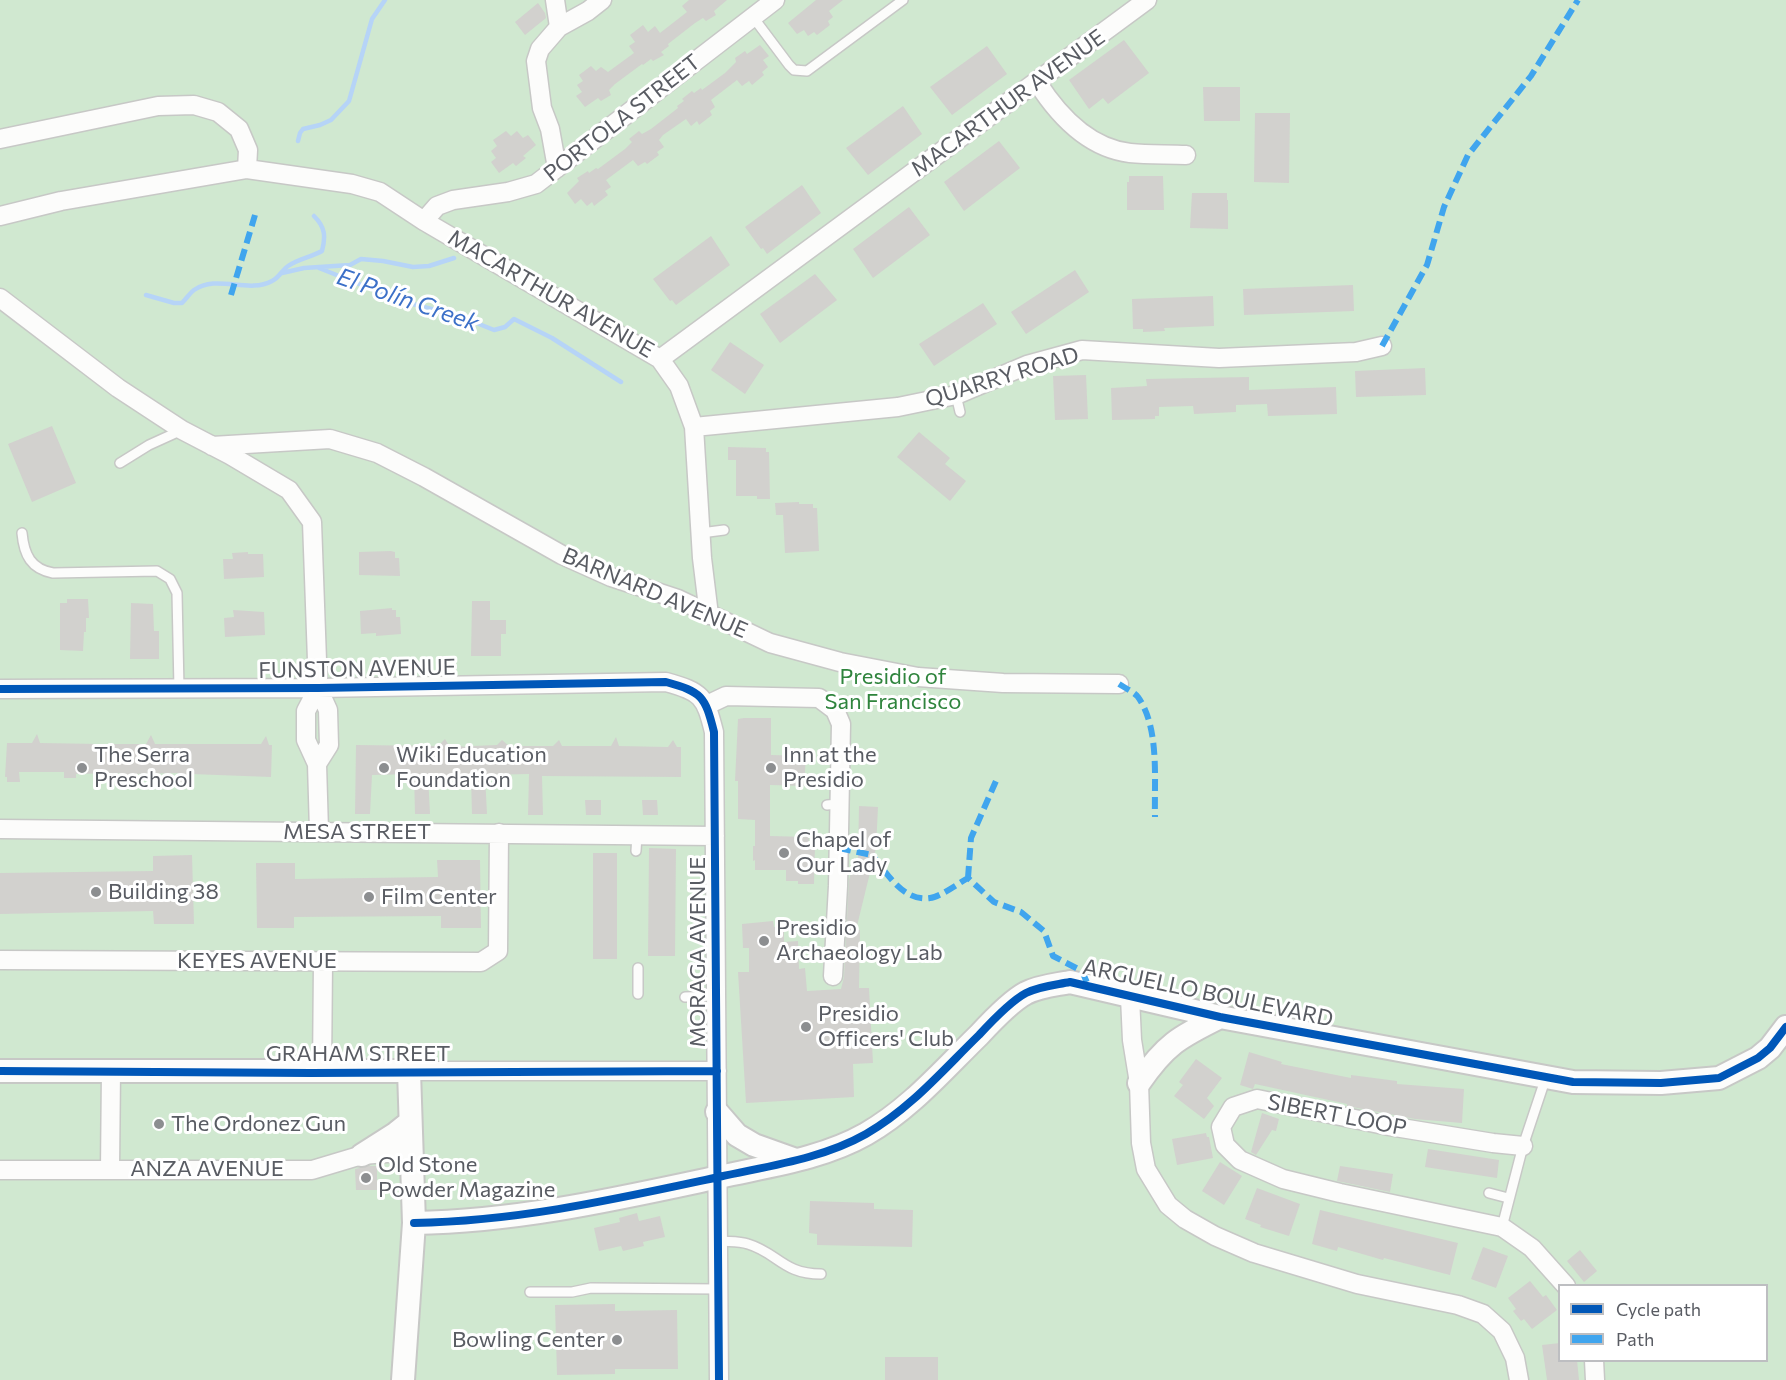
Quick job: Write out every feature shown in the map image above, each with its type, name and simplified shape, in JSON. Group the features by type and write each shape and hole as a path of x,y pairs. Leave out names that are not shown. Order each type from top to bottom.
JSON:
{"street":[{"path":"555,0 559,27"},
{"path":"557,168 550,129 542,108 536,61 540,49 559,27 588,11 602,0"},
{"name":"PORTOLA STREET","path":"424,221 437,206 453,200 508,192 536,184 775,0"},
{"name":"MACARTHUR AVENUE","path":"0,216 61,201 247,169 363,186 380,192 424,221 660,359 1147,0"},
{"path":"1037,82 1058,112 1090,139 1129,153 1186,155"},
{"path":"0,140 158,106 194,105 218,112 239,129 248,150 247,169"},
{"path":"0,298 118,387 182,430 289,490 312,522 318,688 328,711 329,745 317,764 319,831"},
{"name":"QUARRY ROAD","path":"694,427 898,407 958,404 1027,365 1082,350 1219,358 1356,352 1382,346"},
{"path":"660,359 679,386 694,427 709,615"},
{"name":"BARNARD AVENUE","path":"212,446 330,439 377,453 562,555 611,577 678,599 770,643 840,662 918,677 1003,683 1119,684"},
{"name":"FUNSTON AVENUE","path":"0,689 318,688 666,682 688,688 699,695 707,705"},
{"path":"707,705 726,696 819,698 835,710 841,724 833,805 838,886 833,976"},
{"name":"MORAGA AVENUE","path":"707,705 714,732 719,1380"},
{"name":"MESA STREET","path":"0,828 499,833 637,843 715,836"},
{"name":"KEYES AVENUE","path":"0,960 481,962 498,951 499,833"},
{"path":"322,1072 323,962"},
{"name":"ARGUELLO BOULEVARD","path":"414,1223 482,1221 599,1203 796,1160 843,1145 866,1134 908,1105 991,1022 1024,994 1045,986 1070,982 1220,1017 1573,1082 1650,1083 1719,1078 1758,1058 1770,1048 1786,1027"},
{"path":"1130,997 1132,1040 1139,1083 1141,1143 1146,1169 1168,1205 1185,1219 1215,1236 1254,1253 1357,1284 1458,1305 1483,1314 1502,1331 1515,1358 1519,1380"},
{"path":"1139,1083 1168,1046 1191,1031 1220,1017"},
{"name":"GRAHAM STREET","path":"0,1071 717,1071"},
{"path":"110,1169 111,1071"},
{"path":"403,1380 414,1223 409,1071"},
{"name":"SIBERT LOOP","path":"1502,1227 1283,1179 1240,1160 1225,1145 1221,1127 1233,1107 1257,1099 1380,1124 1523,1146"},
{"path":"717,1112 736,1135 796,1160"},
{"path":"362,1155 410,1122"},
{"name":"ANZA AVENUE","path":"0,1170 312,1170 362,1155 411,1150"},
{"path":"1502,1227 1532,1248 1564,1284"},
{"path":"1594,1362 1595,1380"}],"lane":[{"path":"753,17 789,65 794,70 807,71 903,0"},
{"path":"120,464 149,445 182,430"},
{"path":"701,532 724,530"},
{"path":"22,533 25,549 31,562 40,571 53,573 157,571 170,579 177,593 179,689"},
{"path":"638,968 638,994"},
{"path":"685,997 716,996"},
{"path":"1502,1227 1523,1146 1546,1077"},
{"path":"1489,1193 1508,1198"},
{"path":"719,1241 746,1243 795,1271 821,1274"},
{"path":"530,1292 572,1292 591,1288 719,1289"}],"green space":[{"name":"Presidio of San Francisco","path":"0,0 1786,0 1786,1380 0,1380"}],"building":[{"path":"689,0 727,0 714,11 716,15 706,21 703,18 668,44 669,46 661,52 664,55 642,64 615,84 609,90 611,95 601,101 598,98 585,107 576,96 582,92 577,85 583,81 579,75 591,66 596,71 601,67 608,72 634,53 629,46 635,42 630,35 643,25 648,32 655,26 660,33 687,12 682,6"},
{"path":"816,0 843,0 829,11 833,17 828,21 830,25 817,35 814,32 808,36 804,30 797,34 788,23"},
{"path":"538,3 546,18 525,35 515,22"},
{"path":"1124,40 1149,73 1108,104 1103,98 1089,109 1069,80"},
{"path":"760,45 769,56 763,60 768,67 762,72 764,75 752,85 749,81 742,86 737,80 711,100 715,107 710,111 712,115 699,125 697,121 691,126 686,119 663,135 659,140 664,147 657,152 659,155 647,164 645,162 638,166 633,160 606,180 611,187 605,191 608,195 594,206 592,202 587,206 581,199 575,204 567,193 579,181 577,178 588,171 589,173 598,169 625,149 632,142 629,139 639,131 642,134 651,129 678,108 677,106 684,101 682,99 692,91 694,93 701,88 702,90 725,73 736,62 735,58 745,51 747,54"},
{"path":"987,46 1007,74 952,115 930,87"},
{"path":"1203,87 1240,87 1240,121 1204,121"},
{"path":"903,106 922,134 868,175 846,148"},
{"path":"1255,113 1290,113 1289,183 1254,182"},
{"path":"506,131 511,136 517,131 523,138 528,135 536,145 523,156 526,158 516,166 513,163 499,173 491,162 496,158 491,151 497,146 493,140"},
{"path":"999,141 1020,168 964,211 944,182"},
{"path":"1129,176 1163,176 1164,210 1127,210"},
{"path":"802,185 821,213 767,254 745,227"},
{"path":"1192,193 1227,193 1228,229 1190,228"},
{"path":"909,207 930,235 873,278 853,249"},
{"path":"711,236 730,265 676,305 672,300 670,301 653,279"},
{"path":"1075,270 1089,292 1026,334 1011,312"},
{"path":"815,274 837,300 780,343 760,314"},
{"path":"1353,285 1354,311 1244,315 1243,289"},
{"path":"1213,296 1214,326 1164,328 1165,331 1143,332 1143,329 1133,329 1132,299"},
{"path":"983,303 997,324 934,366 919,344"},
{"path":"730,342 764,365 745,394 711,370"},
{"path":"1425,368 1426,395 1356,397 1355,371"},
{"path":"1086,375 1088,419 1055,420 1053,376"},
{"path":"1249,377 1249,390 1336,387 1337,414 1268,416 1267,404 1236,405 1236,412 1194,414 1193,406 1159,407 1159,416 1155,416 1155,419 1112,420 1111,388 1147,386 1146,379"},
{"path":"52,426 76,483 32,502 8,444"},
{"path":"919,432 950,458 945,464 966,481 950,501 897,457"},
{"path":"728,447 766,448 766,452 769,452 770,499 757,499 757,496 736,496 736,460 728,460"},
{"path":"799,502 799,504 813,504 813,508 817,508 819,551 785,553 783,515 776,515 775,503"},
{"path":"248,552 248,554 263,554 264,577 224,579 223,559 233,559 232,553"},
{"path":"359,552 395,552 395,558 399,558 400,576 359,575"},
{"path":"67,599 88,599 89,618 86,618 83,651 60,650 60,603 67,603"},
{"path":"472,601 490,601 490,620 506,620 506,634 501,634 501,656 471,656"},
{"path":"131,603 153,604 154,631 159,631 159,659 130,659"},
{"path":"392,608 396,610 396,617 400,617 401,634 376,636 376,633 361,634 360,611"},
{"path":"233,610 264,612 265,635 225,637 224,618 234,617"},
{"name":"Inn at the Presidio","path":"771,718 771,755 806,756 804,786 770,785 770,836 809,837 809,845 815,845 814,884 786,881 786,870 755,870 753,846 755,846 755,820 738,819 738,781 735,781 738,719"},
{"path":"37,734 40,743 101,744 146,744 151,735 155,744 261,744 266,736 269,745 272,745 271,777 191,774 190,783 178,782 178,773 134,774 134,777 121,778 120,773 76,774 76,778 64,778 64,772 19,772 20,782 7,782 7,777 5,777 7,743 32,743"},
{"path":"616,737 619,746 668,747 673,740 677,747 681,747 681,777 542,776 543,815 528,815 529,774 485,775 487,814 472,814 471,778 428,775 430,814 415,814 414,774 372,775 370,814 355,814 356,745 438,746 445,739 448,744 472,748 472,746 497,745 502,740 509,746 553,746 559,740 562,746 611,746"},
{"path":"585,800 601,800 601,815 586,815"},
{"path":"642,800 657,800 658,815 643,815"},
{"name":"Presidio Officers' Club","path":"859,806 878,807 876,848 856,930 860,930 859,988 869,988 873,1063 853,1064 854,1097 746,1103 738,972 749,972 749,948 743,948 742,924 773,921 774,927 784,926 784,942 798,941 799,969 805,968 807,991 841,989 844,977 849,880 855,858 858,859"},
{"path":"649,848 676,849 675,956 648,956"},
{"path":"593,853 617,853 617,959 593,959"},
{"name":"Building 38","path":"192,855 194,924 154,924 153,911 0,914 0,873 153,871 153,856"},
{"name":"Film Center","path":"437,860 480,860 481,928 441,928 441,916 294,917 294,928 257,928 256,863 295,863 295,879 438,877"},
{"path":"1249,1052 1282,1062 1281,1064 1351,1078 1351,1075 1397,1081 1397,1084 1464,1089 1462,1123 1415,1119 1347,1106 1347,1104 1255,1084 1253,1089 1240,1085"},
{"path":"1196,1059 1222,1078 1207,1098 1214,1106 1204,1119 1174,1096 1183,1085 1179,1082"},
{"path":"1262,1113 1279,1119 1276,1131 1272,1130 1256,1155 1251,1152"},
{"path":"1206,1133 1209,1137 1213,1158 1177,1165 1172,1139"},
{"path":"1428,1149 1499,1160 1497,1178 1425,1167"},
{"path":"1220,1162 1242,1176 1224,1205 1202,1191"},
{"name":"Old Stone Powder Magazine","path":"377,1166 377,1190 356,1190 355,1169"},
{"path":"1340,1166 1393,1174 1390,1192 1337,1181"},
{"path":"1257,1188 1300,1204 1289,1236 1260,1227 1261,1225 1245,1219"},
{"path":"810,1201 874,1203 874,1209 913,1210 912,1247 817,1245 817,1234 809,1233"},
{"path":"1320,1210 1458,1243 1450,1275 1338,1247 1337,1251 1312,1244"},
{"path":"637,1213 639,1221 660,1216 665,1237 643,1242 644,1246 623,1251 621,1246 599,1251 594,1228 620,1222 619,1218"},
{"path":"1483,1247 1508,1256 1496,1288 1471,1279"},
{"path":"1580,1250 1597,1271 1584,1282 1567,1261"},
{"path":"1530,1281 1543,1297 1546,1295 1557,1310 1532,1329 1513,1311 1516,1309 1508,1298"},
{"name":"Bowling Center","path":"615,1304 615,1311 677,1310 678,1369 615,1369 615,1374 557,1375 555,1305"},
{"path":"1558,1343 1558,1362 1577,1362 1579,1380 1547,1380 1542,1345"},
{"path":"885,1357 938,1357 938,1380 885,1380"}],"waterway":[{"name":"El Polín Creek","path":"298,141 303,129 331,120 349,101 372,19 385,0"},
{"name":"El Polín Creek","path":"146,295 182,303 194,290 203,286 213,284 253,286 272,281 292,264 322,251 324,232 314,216"},
{"name":"El Polín Creek","path":"282,273 304,268 350,265 361,259 413,267 429,266 454,258"},
{"name":"El Polín Creek","path":"319,268 402,301 464,318 494,330 505,327 514,319 552,338 621,382"}],"marked path":[{"path":"1382,346 1427,265 1444,207 1468,155 1531,76 1578,0"},
{"path":"231,295 255,215"},
{"path":"1119,684 1138,697 1150,724 1154,755 1155,817"},
{"path":"968,878 971,838 996,781"},
{"path":"839,848 872,855 897,885 912,896 920,898 939,895 968,878 994,902 1021,912 1044,931 1053,956 1082,971 1088,985"}],"cycle path":[{"path":"0,689 318,688 666,682 687,689 700,697 708,710 714,732 719,1380"},
{"path":"414,1223 492,1218 568,1208 775,1165 831,1150 866,1134 897,1113 926,1088 1001,1012 1020,997 1037,989 1070,982 1220,1017 1573,1082 1661,1083 1719,1078 1758,1058 1770,1048 1786,1027"},
{"path":"0,1071 311,1073 717,1071"}],"place":[{"name":"The Serra Preschool","path":"82,768"},
{"name":"Wiki Education Foundation","path":"384,768"},
{"name":"Inn at the Presidio","path":"771,768"},
{"name":"Chapel of Our Lady","path":"784,853"},
{"name":"Building 38","path":"96,892"},
{"name":"Film Center","path":"369,897"},
{"name":"Presidio Archaeology Lab","path":"764,941"},
{"name":"Presidio Officers' Club","path":"806,1027"},
{"name":"The Ordonez Gun","path":"159,1124"},
{"name":"Old Stone Powder Magazine","path":"366,1178"},
{"name":"Bowling Center","path":"617,1340"}]}
